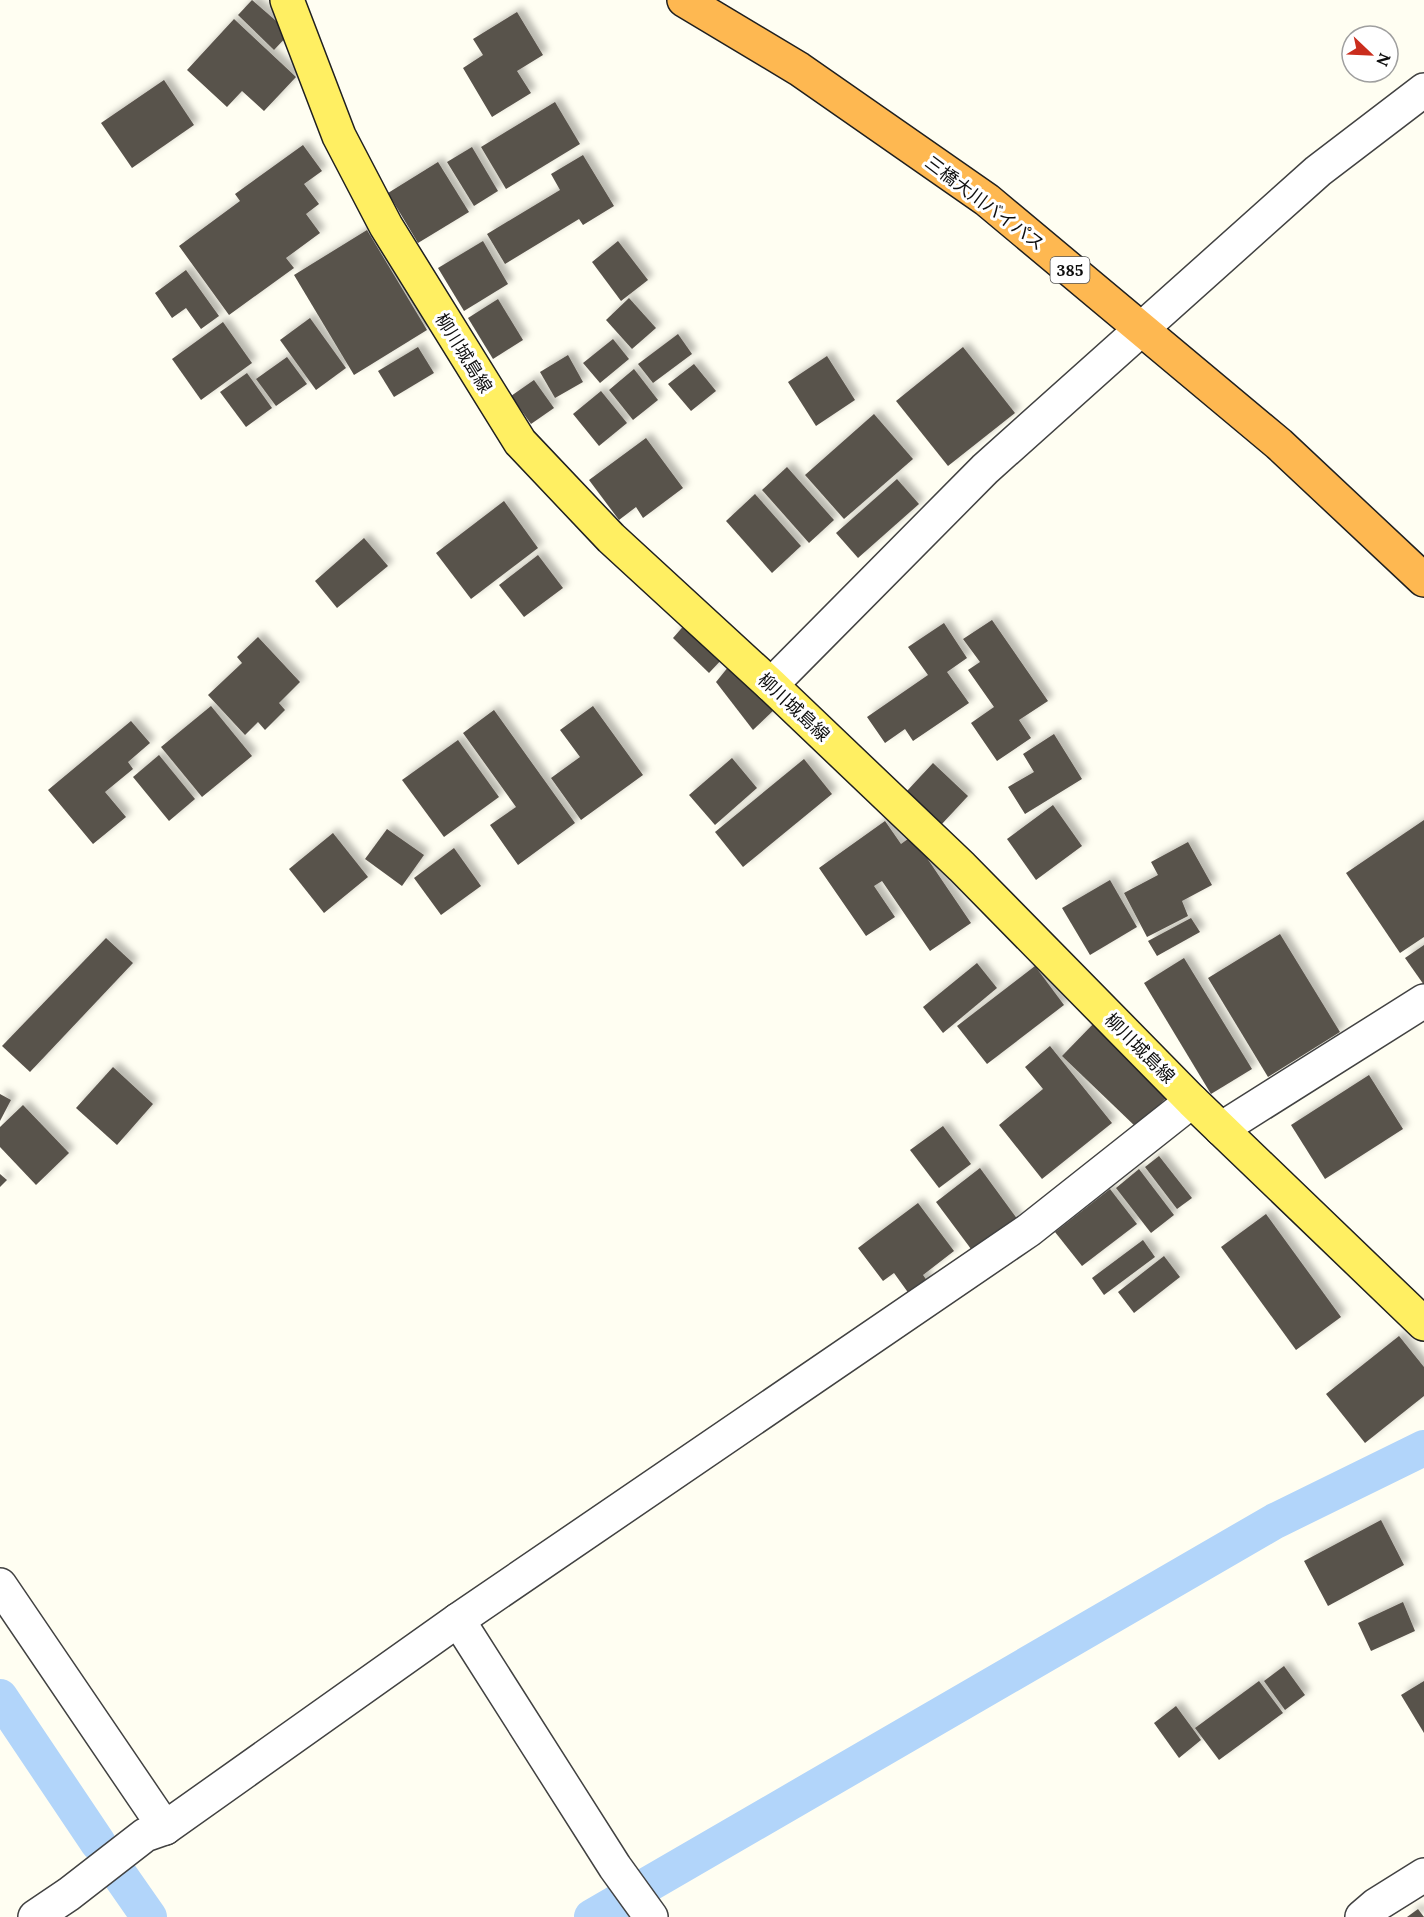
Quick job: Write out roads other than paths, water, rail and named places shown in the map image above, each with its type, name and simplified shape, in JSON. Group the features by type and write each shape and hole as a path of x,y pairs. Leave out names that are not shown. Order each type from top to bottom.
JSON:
{"highway":[{"name":"三橋大川バイパス","path":"684,0 800,69 987,200 1279,444 1424,580"}],"main road":[{"name":"柳川城島線","path":"287,0 339,136 386,226 520,442 611,538 771,684 962,867 1192,1101 1424,1324"}],"street":[{"path":"771,684 985,469 1318,171 1424,90"},
{"path":"1221,1129 1424,1001"},
{"path":"35,1917 69,1894 145,1834 165,1828 458,1620 1029,1230 1192,1101"},
{"path":"0,1585 165,1828"},
{"path":"458,1620 615,1867 651,1917"},
{"path":"1362,1917 1376,1905 1424,1875"}],"waterway":[{"path":"592,1917 1275,1521 1424,1448"},
{"path":"0,1697 98,1843"},
{"path":"119,1874 149,1917"}]}
